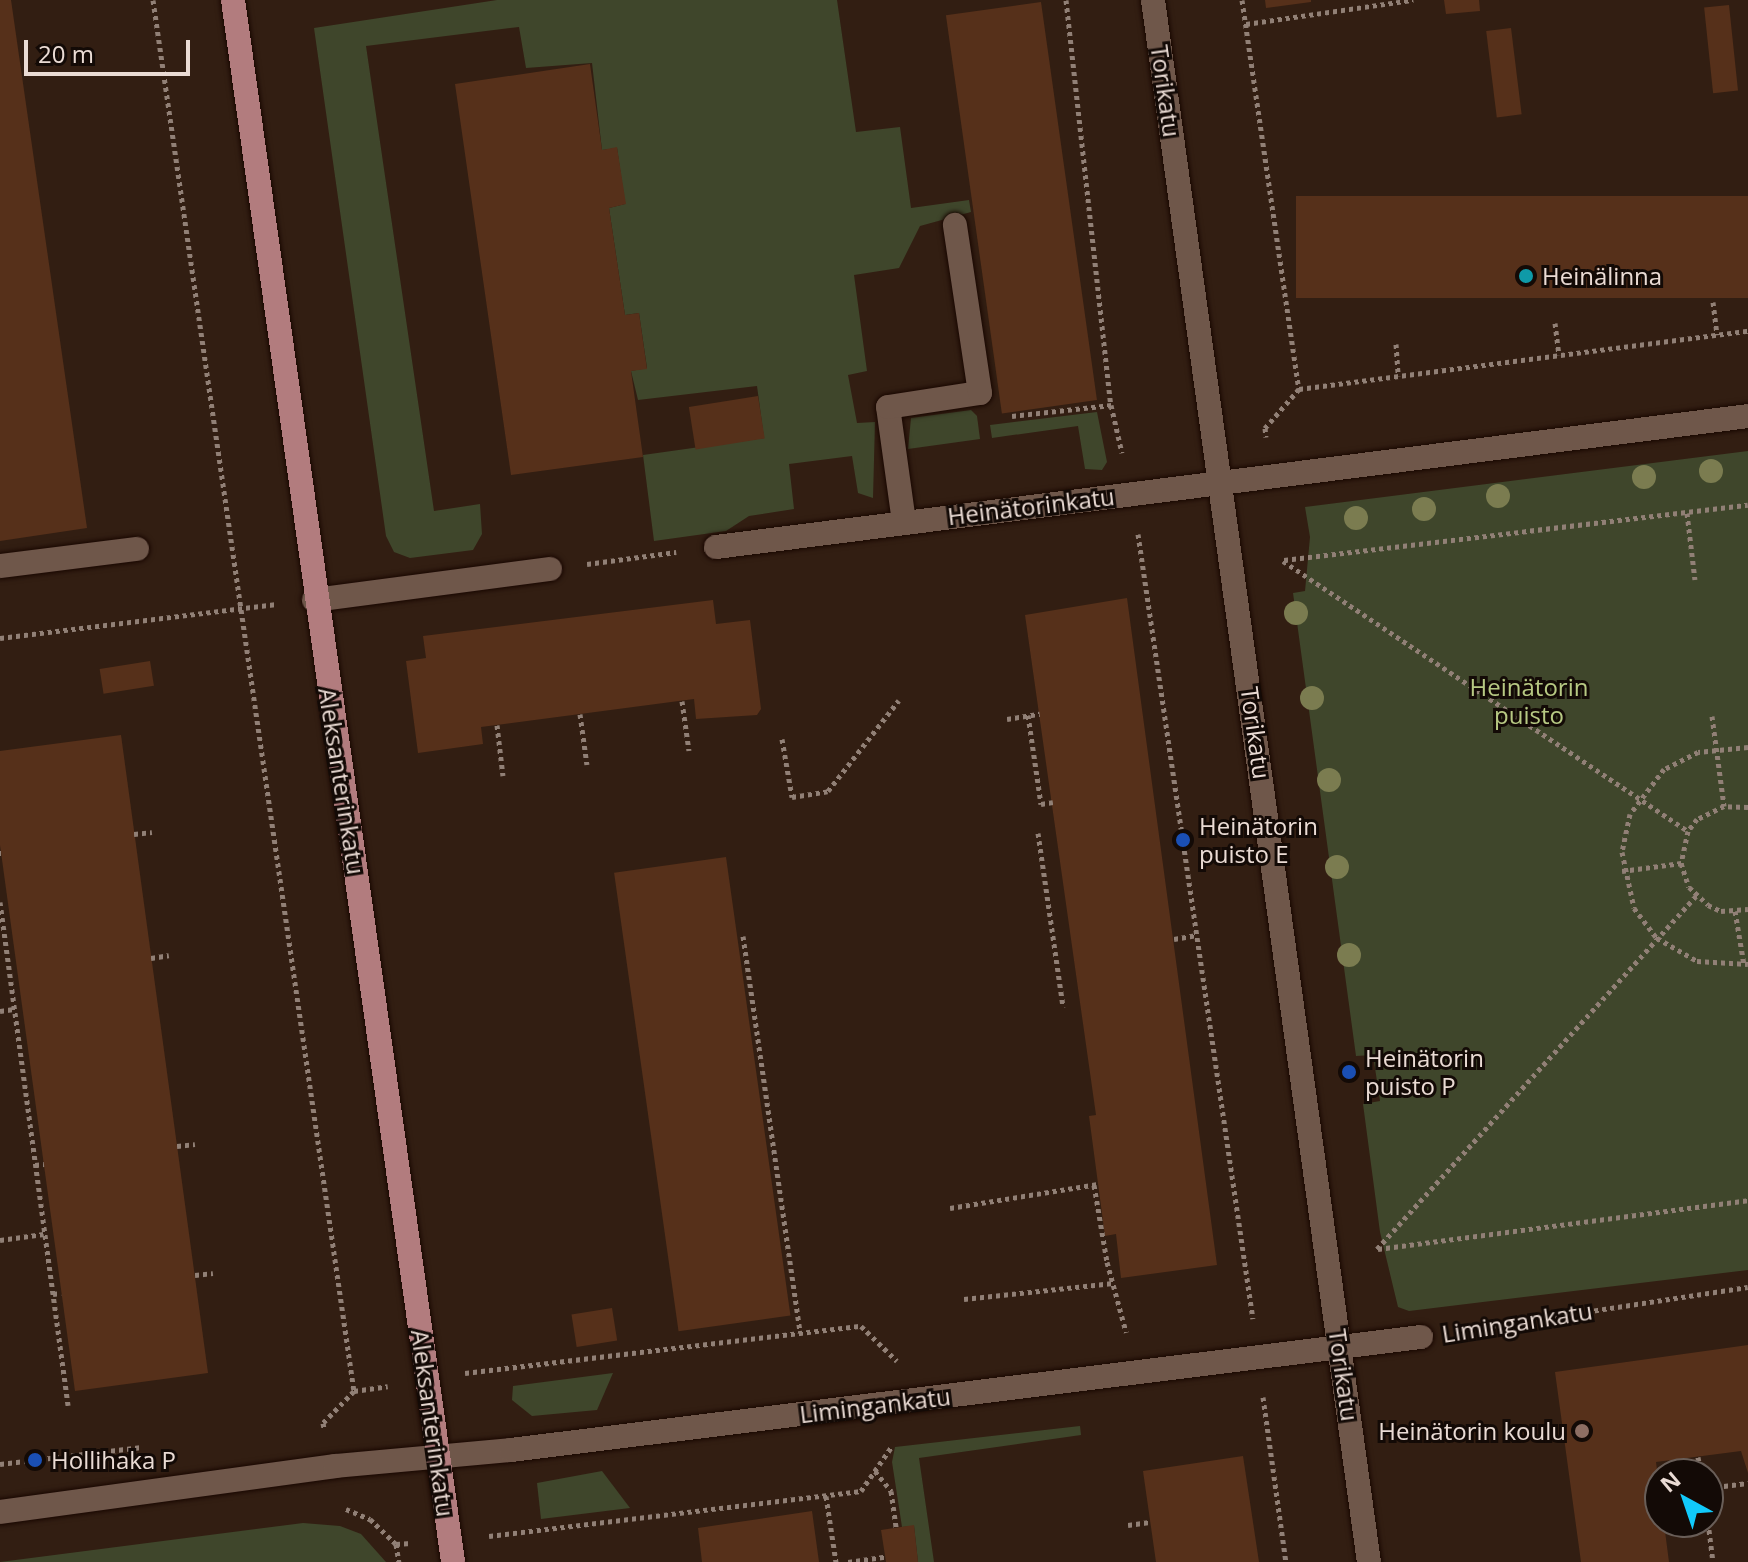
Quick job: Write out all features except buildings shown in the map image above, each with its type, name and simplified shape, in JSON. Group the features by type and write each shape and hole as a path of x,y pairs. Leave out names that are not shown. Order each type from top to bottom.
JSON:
{"main road":[{"name":"Aleksanterinkatu","path":"233,0 314,600 451,1551"}],"street":[{"name":"Torikatu","path":"1153,0 1222,481 1369,1562"},
{"path":"904,522 888,407 980,393 955,225"},
{"name":"Heinätorinkatu","path":"716,547 1748,416"},
{"path":"0,566 137,549"},
{"path":"314,600 550,569"},
{"name":"Limingankatu","path":"0,1512 335,1466 438,1457 1421,1337"}],"path":[{"path":"153,0 354,1391"},
{"path":"1066,0 1111,405 1132,494 1253,1316 1286,1562"},
{"path":"1242,0 1299,389"},
{"path":"1246,24 1413,0"},
{"path":"1713,302 1717,335"},
{"path":"1555,323 1559,355"},
{"path":"1271,477 1265,428 1299,389 1748,331"},
{"path":"1396,344 1398,376"},
{"path":"980,393 984,419 1111,405"},
{"path":"1688,831 1283,561 1748,505"},
{"path":"1687,513 1695,580"},
{"path":"550,569 716,547"},
{"path":"0,638 314,600"},
{"path":"782,739 792,797 828,791 899,700"},
{"path":"682,701 689,751"},
{"path":"580,714 587,765"},
{"path":"1007,719 1040,714"},
{"path":"1028,715 1041,804 1053,802"},
{"path":"1712,716 1724,806"},
{"path":"497,725 503,776"},
{"path":"1735,911 1746,965 1697,961 1657,938 1634,908 1622,871 1623,832 1639,796 1664,769 1716,747 1748,747"},
{"path":"1748,807 1724,806 1709,811 1688,831 1681,863 1696,896 1721,911 1748,909"},
{"path":"134,834 152,832"},
{"path":"1038,833 1063,1007"},
{"path":"1622,871 1681,863"},
{"path":"1696,896 1377,1249 1748,1200"},
{"path":"0,902 68,1405"},
{"path":"1174,939 1196,935"},
{"path":"743,936 800,1333"},
{"path":"151,958 169,955"},
{"path":"10,976 18,974"},
{"path":"0,1011 14,1009"},
{"path":"177,1146 195,1144"},
{"path":"35,1165 44,1164"},
{"path":"950,1208 1096,1184 1113,1283 1127,1333"},
{"path":"0,1240 44,1234"},
{"path":"195,1275 213,1273"},
{"path":"964,1299 1113,1283"},
{"name":"Limingankatu","path":"1421,1337 1748,1287"},
{"path":"53,1294 61,1293"},
{"path":"1237,1318 1253,1316"},
{"path":"895,1440 861,1491 521,1532 451,1551 396,1544 370,1519 342,1507 323,1423 354,1391 427,1379 861,1326 900,1364"},
{"path":"1111,1336 1142,1331"},
{"path":"1248,1397 1263,1395"},
{"path":"875,1471 891,1491 896,1528"},
{"path":"1724,1486 1748,1483"},
{"path":"825,1495 836,1562"},
{"path":"1128,1525 1150,1522"},
{"path":"1710,1538 1713,1562"},
{"path":"396,1544 399,1562"},
{"path":"848,1562 885,1557"}],"green space":[{"path":"497,0 837,0 856,132 900,127 911,208 969,200 971,212 920,226 899,268 854,275 867,371 848,375 857,423 875,422 873,498 858,493 852,456 789,464 794,509 749,516 726,531 654,541 643,455 764,438 757,386 638,400 631,371 647,368 639,313 625,315 609,208 625,204 617,148 602,150 592,63 526,68 519,27 366,46 434,511 480,504 482,534 473,550 410,558 394,552 386,536 314,28"},
{"path":"971,410 977,416 980,439 908,449 911,418"},
{"path":"1097,412 1107,462 1102,470 1085,469 1078,426 992,438 990,425"},
{"name":"Heinätorin puisto","path":"1748,451 1748,1270 1409,1311 1398,1307 1380,1232 1363,1104 1380,1101 1373,1055 1356,1056 1293,593 1305,591 1310,537 1305,507"},
{"path":"613,1373 597,1410 532,1416 512,1400 513,1386"},
{"path":"1080,1426 1081,1435 919,1458 934,1562 918,1562 914,1526 902,1527 892,1462 895,1447"},
{"path":"602,1471 630,1508 541,1519 537,1483"},
{"path":"303,1523 340,1526 361,1534 386,1562 0,1562"}],"place":[{"name":"Heinälinna","path":"1526,276"},
{"name":"Heinätorin puisto E","path":"1183,840"},
{"name":"Heinätorin puisto P","path":"1349,1072"},
{"name":"Heinätorin koulu","path":"1582,1431"},
{"name":"Hollihaka P","path":"35,1460"}]}
